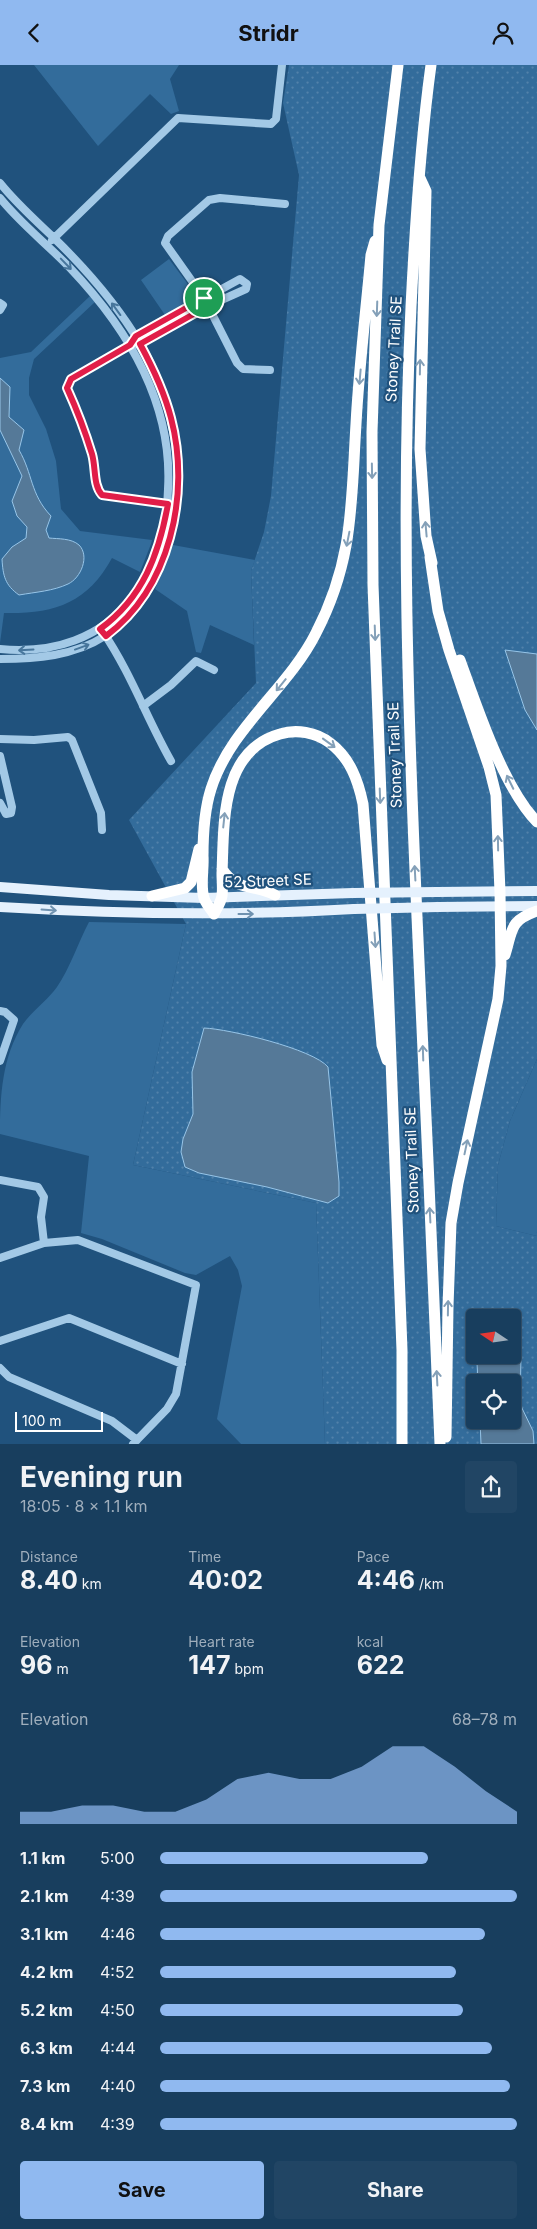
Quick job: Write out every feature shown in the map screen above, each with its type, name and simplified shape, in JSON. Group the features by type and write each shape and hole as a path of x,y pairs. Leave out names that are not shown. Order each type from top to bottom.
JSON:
{"highway":[{"name":"Stoney Trail SE","path":"398,65 379,225 372,432 373,585 402,1350 402,1444"},
{"name":"Stoney Trail SE","path":"431,65 419,175 406,418 405,571 410,772 440,1444"},
{"path":"419,175 426,191 420,449 430,557 438,611 449,650 490,767 496,795 500,891 501,966 498,999 491,1042 458,1183 452,1223 448,1305 447,1430 445,1444"},
{"path":"214,914 204,898 203,838 205,813 219,770 228,753 294,669 315,635 333,598 345,556 352,507 356,423 371,255 379,225"},
{"path":"430,557 455,648 471,689 503,768 515,792 537,822"},
{"path":"214,914 222,897 224,820 230,789 241,762 268,737 285,732 304,731 324,738 340,751 353,769 363,804 382,1045 391,1071"},
{"path":"152,896 185,887 191,882 203,838"},
{"path":"222,869 238,885 267,891 276,895"},
{"path":"501,966 513,925 525,915 537,911"}],"main road":[{"name":"52 Street SE","path":"0,887 204,898 353,893 537,891"},
{"name":"52 Street SE","path":"0,907 110,913 265,914 354,909 537,906"}],"street":[{"path":"47,245 178,118 271,124 276,119 282,65"},
{"path":"0,183 11,197 54,238 112,303 136,336 163,390 178,474 176,505 166,551 148,591 135,610 106,636 87,646 41,658 0,659"},
{"path":"0,649 52,649 81,639 100,629 124,608 144,581 158,549 168,504 169,474 167,420 130,345 100,303 47,245 1,203 11,197"},
{"path":"270,370 243,369 237,363 204,298 166,243 168,236 210,200 220,198 285,204"},
{"path":"130,345 136,336 240,279 247,284 246,289 208,306 140,344 130,345 71,379 67,388 81,418 93,458 97,490 102,495 168,504"},
{"path":"0,303 3,305 0,310"},
{"path":"100,629 127,670 154,732 171,761"},
{"path":"143,706 171,685 196,661 214,670"},
{"path":"0,739 34,740 68,737 72,740 101,813 102,830"},
{"path":"0,756 12,807 11,813 6,814 0,803"},
{"path":"0,1011 5,1012 14,1020 0,1061"},
{"path":"0,1180 38,1187 44,1197 40,1217 44,1243"},
{"path":"0,1258 44,1243 78,1240 196,1285 176,1395 167,1409 135,1442 112,1421 9,1377 0,1368"},
{"path":"0,1341 69,1318 182,1364"}],"shaded area":[{"path":"34,65 179,65 170,79 179,111 171,114 150,94 98,146"},
{"path":"289,65 537,65 537,1059 510,1121 498,1165 496,1226 537,1236 537,1444 325,1444 316,1203 133,1165 186,924 129,820 256,683 251,571 264,532 271,496 299,175 283,103"},
{"path":"169,259 190,287 193,298 165,315 141,280"},
{"path":"90,296 95,302 34,359 29,378 29,395 46,429 56,461 61,509 80,531 152,540 151,544 140,572 112,558 102,574 91,586 80,596 67,603 38,611 4,613 0,643 0,358 31,352"},
{"path":"0,378 10,387 9,417 24,430 19,450 35,492 51,516 46,530 49,538 72,541 79,545 84,555 80,572 73,581 50,590 19,595 6,580 2,559 12,547 26,538 27,527 17,516 12,501 22,476 0,430"},
{"path":"173,545 255,560 251,571 254,645 210,625 201,653 196,652 187,611 155,589"},
{"path":"505,650 537,654 537,730 525,710"},
{"path":"89,922 186,924 133,1165 316,1203 325,1444 241,1444 217,1419 242,1286 238,1270 230,1256 196,1275 185,1273 102,1239 81,1233 89,1156 0,1134 2,1091 6,1063 16,1037 27,1019 57,987"},
{"path":"204,1028 270,1041 306,1053 328,1067 339,1196 328,1203 267,1187 199,1173 185,1167 181,1152 183,1139 193,1114 192,1072"},
{"path":"537,1059 537,1236 496,1226 498,1165 510,1121"},
{"path":"477,1364 521,1364 521,1374 478,1374"},
{"path":"521,1406 533,1431 534,1444 481,1444 480,1429 521,1429"}],"route":[{"path":"204,298 208,306 140,344 163,390 172,419 177,451 176,505 166,551 148,591 135,610 106,636 100,629 124,608 147,577 158,549 168,504 102,495 97,490 93,458 81,418 67,388 71,379 130,345 136,336 204,298"}]}
